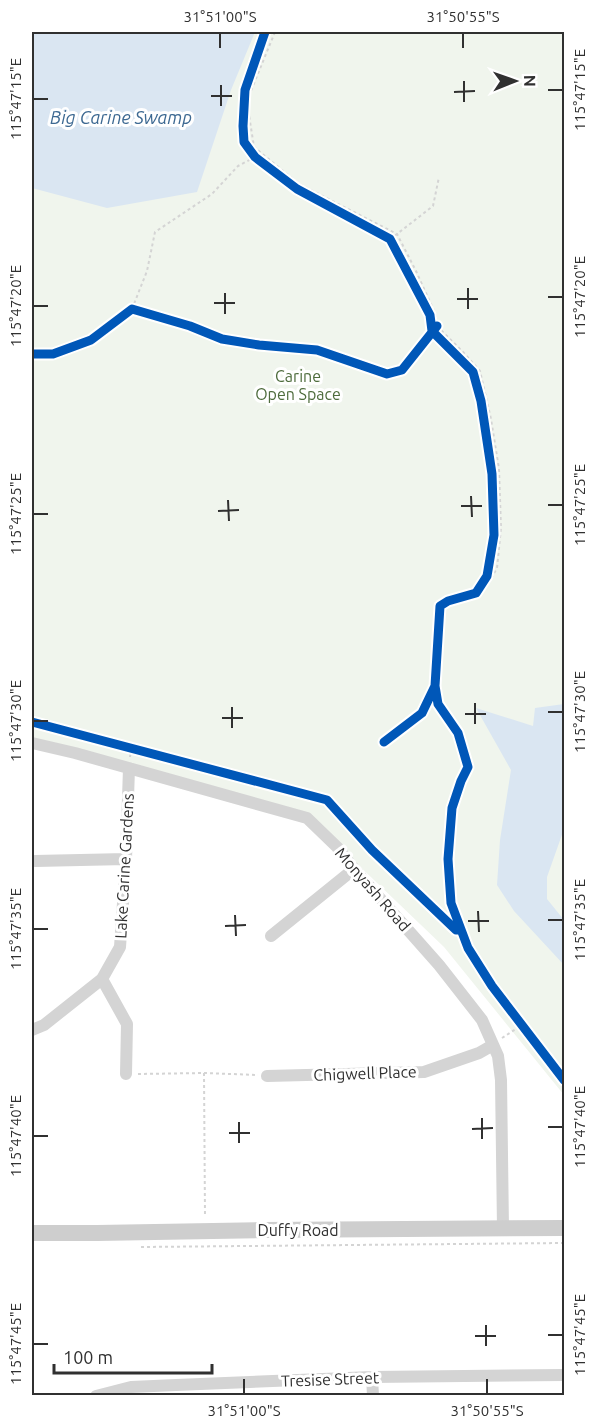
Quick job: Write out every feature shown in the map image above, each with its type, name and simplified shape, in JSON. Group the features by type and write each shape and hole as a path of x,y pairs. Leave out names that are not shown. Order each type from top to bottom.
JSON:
{"main road":[{"name":"Duffy Road","path":"32,1233 564,1228"}],"street":[{"name":"Monyash Road","path":"32,743 307,818 337,848 439,965 482,1020 498,1056 501,1080 503,1229"},
{"name":"Lake Carine Gardens","path":"32,1030 44,1025 102,979 120,947 129,768"},
{"path":"35,861 126,859"},
{"path":"271,936 354,869"},
{"path":"102,979 127,1024 126,1074"},
{"name":"Chigwell Place","path":"267,1076 424,1072 479,1053 493,1045"},
{"name":"Tresise Street","path":"96,1395 131,1387 372,1377 564,1375"},
{"path":"372,1377 373,1395"}],"path":[{"path":"265,32 245,90 244,142 255,157 297,189 393,236"},
{"path":"275,32 248,98 254,147 298,184 393,236 435,329 473,372 481,401 492,474 494,535 487,576 472,595"},
{"path":"132,312 147,271 155,232 212,194 238,166 255,157"},
{"path":"393,236 434,206 439,177"},
{"path":"120,745 142,751"},
{"path":"493,1045 519,1021 529,1033"},
{"path":"204,1073 205,1232"},
{"path":"126,1074 204,1073 267,1076"},
{"path":"137,1247 564,1243"}],"green space":[{"name":"Carine Open Space","path":"32,32 564,32 564,1095 444,947 304,813 32,740"}],"water":[{"name":"Big Carine Swamp","path":"32,32 255,32 231,90 197,192 107,208 32,188"},
{"path":"564,704 564,829 547,877 547,899 564,920 564,965 514,911 497,885 500,840 511,770 476,708 533,726 535,708"}],"cycle path":[{"path":"265,32 245,90 244,142 255,157 297,189 390,239 430,315 432,331 473,372 481,401 492,474 494,535 487,576 476,593 448,601 440,606 435,686 438,704 458,733 468,767 452,808 448,859 451,903 468,948 492,986 564,1080"},
{"path":"32,354 53,354 91,340 132,309 190,326 222,339 317,350 387,374 402,370 437,326"},
{"path":"384,742 422,713 435,686"},
{"path":"32,722 327,800 372,850 456,930 461,930"}]}
